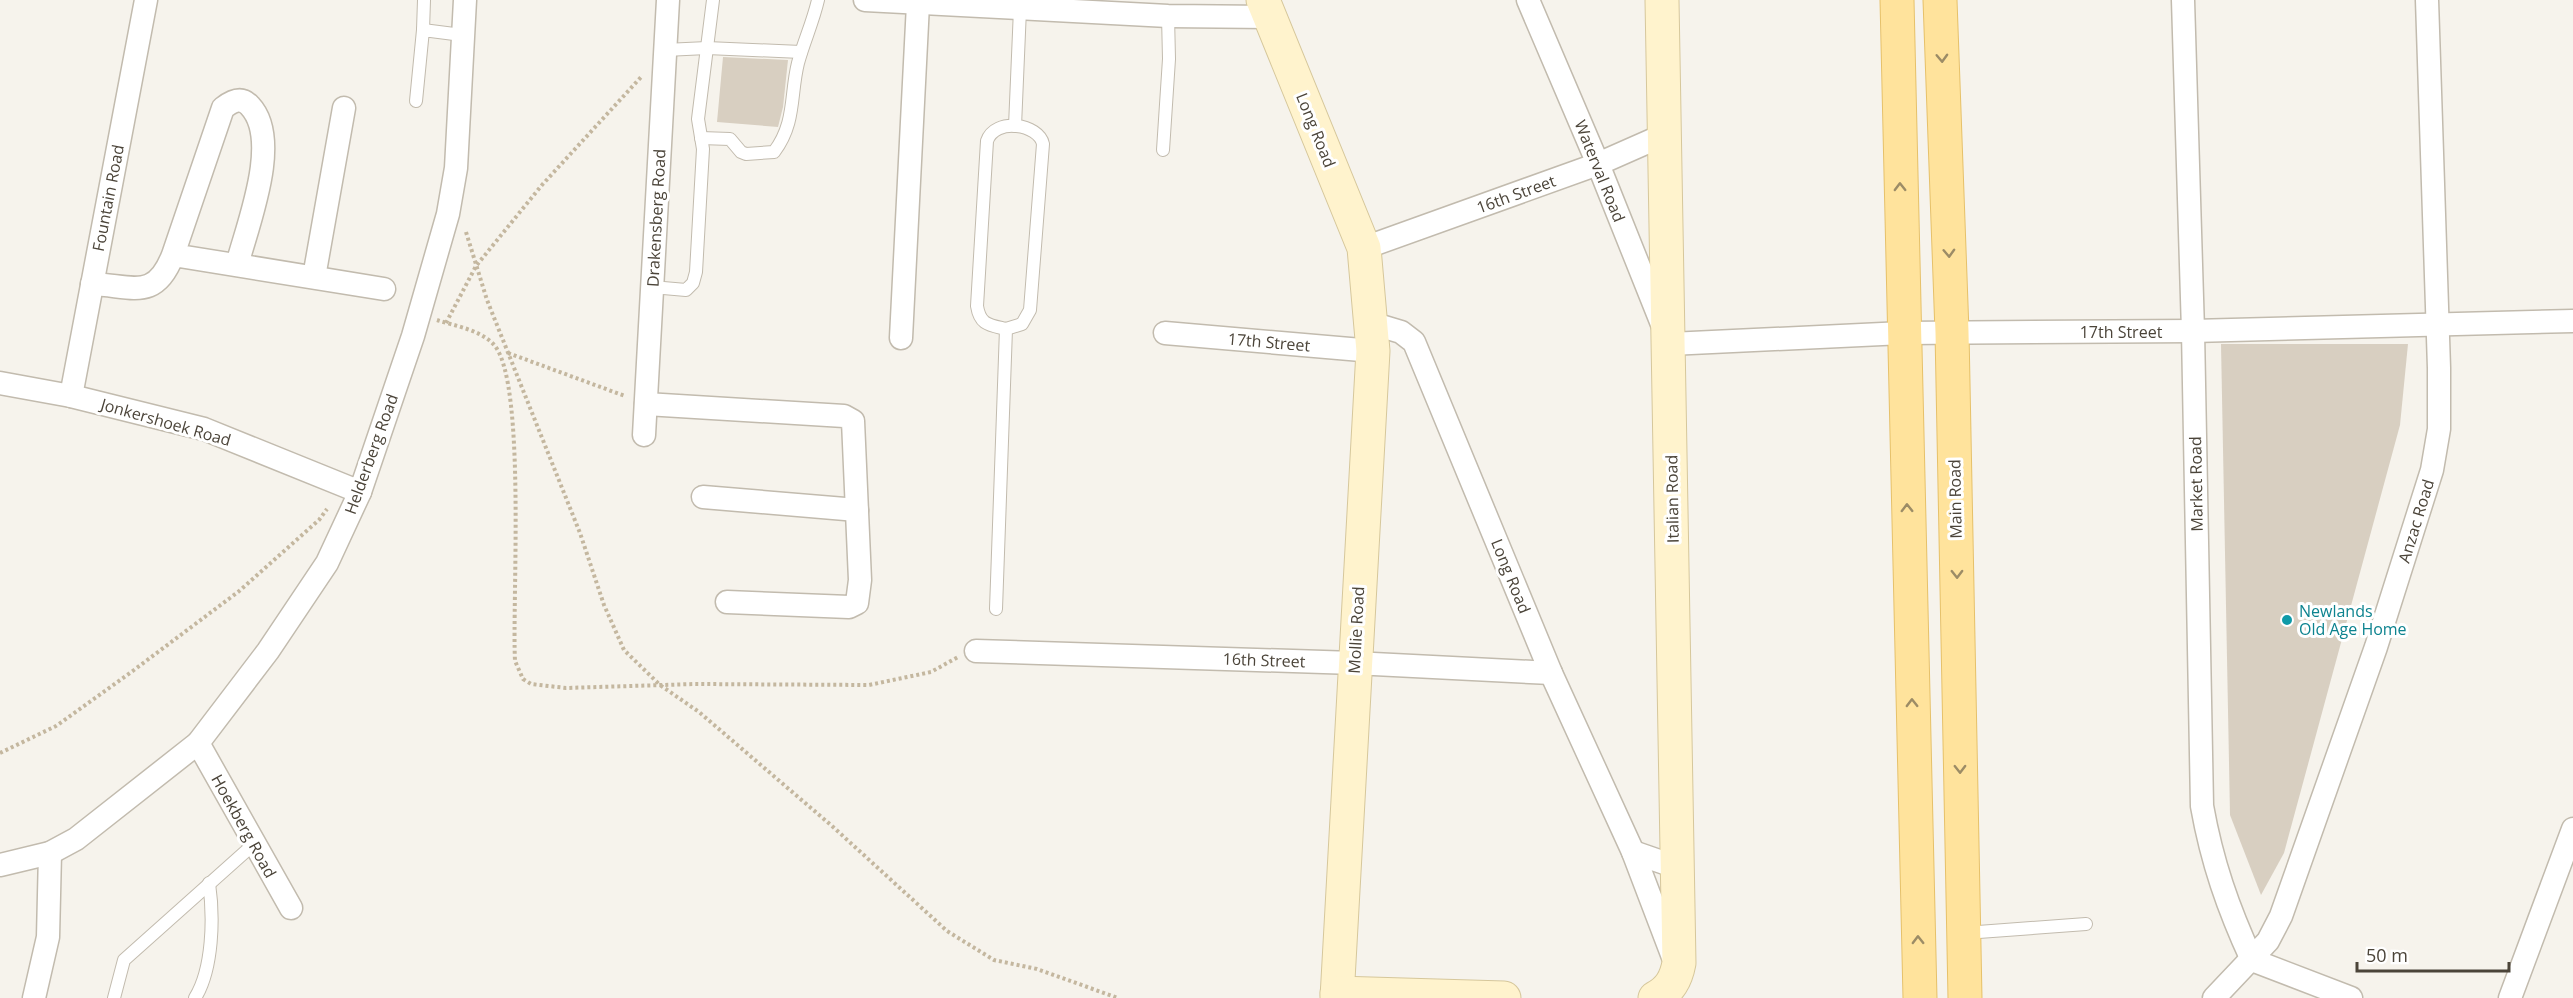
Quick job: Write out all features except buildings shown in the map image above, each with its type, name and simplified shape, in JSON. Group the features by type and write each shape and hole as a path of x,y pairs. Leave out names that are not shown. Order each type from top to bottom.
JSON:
{"main road":[{"path":"1897,0 1920,998"},
{"name":"Main Road","path":"1940,0 1952,332 1965,998"}],"street":[{"name":"Fountain Road","path":"71,396 146,0"},
{"name":"Helderberg Road","path":"0,865 50,853 76,839 198,743 268,651 327,562 419,314 448,214 456,168 465,0"},
{"name":"Drakensberg Road","path":"644,435 668,0"},
{"path":"866,0 1168,16 1266,8"},
{"name":"Waterval Road","path":"1528,0 1598,164 1670,344"},
{"name":"Italian Road","path":"1662,0 1679,868 1666,987"},
{"name":"Market Road","path":"2183,0 2193,331 2202,806 2211,855 2235,925 2252,960"},
{"name":"Anzac Road","path":"2214,998 2268,941 2293,887 2376,647 2432,470 2439,429 2427,0"},
{"path":"901,338 918,4"},
{"name":"Long Road","path":"1266,8 1365,255"},
{"path":"92,284 150,288 159,281 173,255 223,108 238,100 245,101 256,113 261,125 263,141 261,168 237,266"},
{"path":"314,278 344,108"},
{"name":"16th Street","path":"1365,255 1598,164 1666,134"},
{"path":"173,255 384,289 237,266"},
{"name":"Mollie Road","path":"1337,996 1372,337 1365,255"},
{"name":"17th Street","path":"1670,344 1903,333 2193,331 2573,321"},
{"name":"Long Road","path":"1372,337 1401,332 1414,342 1551,673 1633,852 1666,987"},
{"name":"17th Street","path":"1165,333 1372,337"},
{"name":"Jonkershoek Road","path":"0,383 71,396 204,429 353,489"},
{"path":"646,404 844,416 852,419 855,426 860,594 855,606 727,603"},
{"path":"703,497 857,510"},
{"name":"16th Street","path":"976,651 1354,663 1551,673"},
{"name":"Hoekberg Road","path":"198,743 291,908"},
{"path":"2510,998 2573,829"},
{"path":"1633,852 1679,868"},
{"path":"34,998 48,937 50,853"},
{"path":"2252,960 2351,998"},
{"path":"1337,996 1504,998"}],"lane":[{"path":"416,101 424,0"},
{"path":"652,287 686,290 693,284 696,272 703,148 698,119 713,0"},
{"path":"701,138 730,140 746,154 774,152 788,125 801,52 812,25 818,0"},
{"path":"1015,126 1020,9"},
{"path":"1163,150 1169,59 1168,16"},
{"path":"423,30 462,35"},
{"path":"665,50 707,48 801,52"},
{"path":"1015,126 1036,132 1041,137 1042,144 1030,310 1022,324 1006,329 986,324 979,317 977,306 987,141 989,133 996,128 1015,126"},
{"path":"996,609 1006,329"},
{"path":"114,998 124,960 254,843"},
{"path":"195,998 204,984 213,914 209,884"},
{"path":"1963,933 2086,924"}],"path":[{"path":"446,323 476,266 542,185 665,50"},
{"path":"465,230 508,352 580,533 604,605 624,650 660,686 699,712 832,826 947,931 994,960 1037,969 1118,998"},
{"path":"419,314 483,336 501,355 506,375 514,446 515,661 523,679 531,684 566,688 869,685 931,672 968,652 976,651"},
{"path":"508,352 646,404"},
{"path":"0,753 56,726 238,592 353,489"}],"place":[{"name":"Newlands Old Age Home","path":"2287,620"}]}
